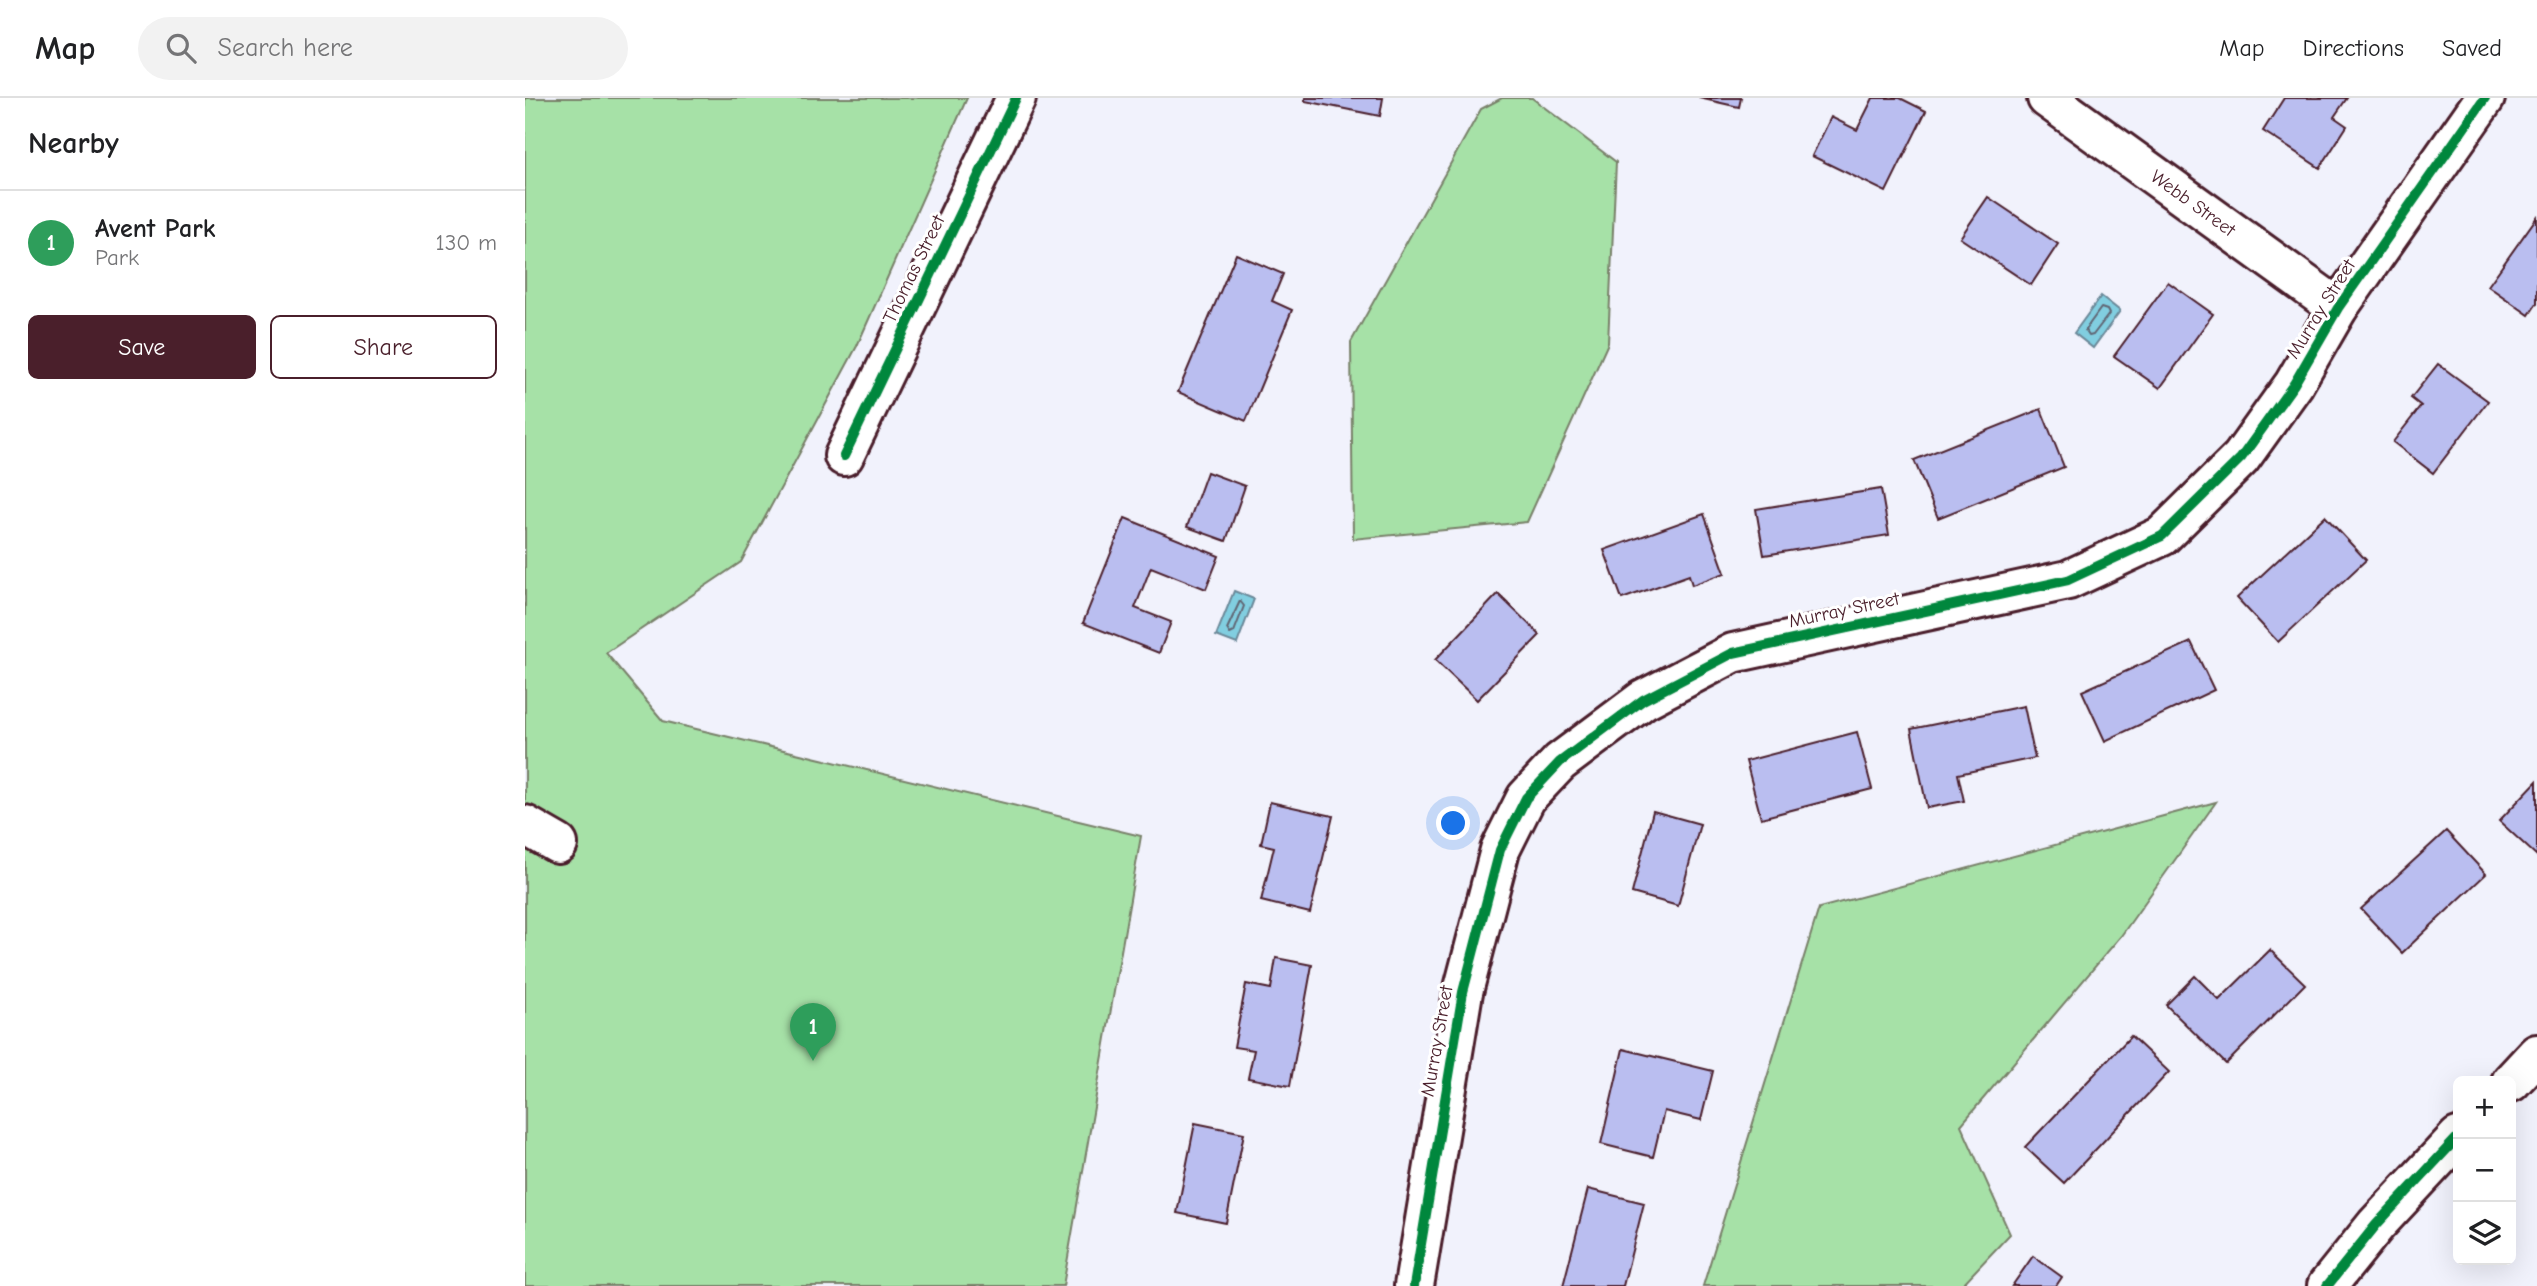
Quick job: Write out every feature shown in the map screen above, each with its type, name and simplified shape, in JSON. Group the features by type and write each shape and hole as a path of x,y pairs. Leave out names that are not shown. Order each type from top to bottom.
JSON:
{"street":[{"name":"Thomas Street","path":"844,456 1016,98"},
{"name":"Webb Street","path":"2047,98 2338,308"},
{"name":"Murray Street","path":"1413,1286 1463,992 1500,850 1526,798 1560,762 1643,700 1733,653 2068,580 2162,536 2241,458 2294,384 2338,308 2485,98"},
{"path":"525,825 558,844"},
{"path":"2516,1077 2537,1054"},
{"path":"2327,1286 2376,1225 2457,1139"}],"green space":[{"path":"525,98 967,98 857,346 741,562 606,653 663,721 1141,836 1063,1286 525,1286"},
{"path":"1502,98 1532,98 1616,162 1608,343 1527,522 1353,539 1351,342 1481,109"},
{"path":"2216,802 2121,936 1961,1125 2010,1234 1961,1286 1703,1286 1819,908"}],"water":[{"path":"2101,296 2120,311 2093,348 2074,333"},
{"path":"1234,591 1254,599 1237,644 1216,636"}],"building":[{"path":"1305,98 1383,98 1380,116 1305,101"},
{"path":"1699,98 1741,98 1739,107"},
{"path":"1873,98 1900,98 1926,111 1886,192 1812,156 1831,117 1857,130"},
{"path":"2284,98 2347,98 2334,117 2347,126 2320,168 2263,131"},
{"path":"1988,197 2058,244 2031,285 1960,238"},
{"path":"2537,217 2537,303 2529,315 2488,286"},
{"path":"1236,254 1283,274 1272,301 1292,310 1246,421 1178,392"},
{"path":"2168,282 2213,314 2160,388 2114,356"},
{"path":"2438,364 2488,401 2433,473 2393,442 2421,406 2411,398"},
{"path":"2041,409 2064,467 1938,518 1914,460"},
{"path":"1207,472 1245,486 1226,541 1187,527"},
{"path":"1881,489 1889,535 1764,555 1756,509"},
{"path":"1704,514 1725,573 1692,585 1689,575 1622,599 1604,550"},
{"path":"2325,516 2366,560 2278,642 2237,598"},
{"path":"1125,518 1219,556 1206,589 1151,567 1135,608 1171,622 1159,653 1083,623"},
{"path":"1498,594 1540,635 1477,700 1435,660"},
{"path":"2191,642 2214,690 2105,741 2082,691"},
{"path":"2024,706 2035,758 1958,774 1964,801 1927,808 1911,729"},
{"path":"1857,732 1872,789 1761,818 1746,761"},
{"path":"2537,781 2537,856 2499,821"},
{"path":"1270,802 1333,816 1310,913 1261,901 1274,847 1261,844"},
{"path":"1653,811 1700,824 1678,906 1632,893"},
{"path":"2446,831 2486,874 2402,953 2361,909"},
{"path":"2270,950 2305,984 2226,1064 2166,1005 2195,976 2219,1000"},
{"path":"1276,958 1312,965 1290,1086 1248,1078 1254,1050 1234,1047 1246,984 1271,989"},
{"path":"2131,1036 2169,1072 2064,1183 2025,1147"},
{"path":"1623,1049 1713,1071 1701,1120 1664,1111 1653,1157 1601,1144"},
{"path":"1195,1123 1244,1133 1226,1223 1177,1213"},
{"path":"1588,1189 1644,1203 1623,1286 1563,1286"},
{"path":"2033,1256 2062,1277 2056,1286 2012,1286"}],"cycle path":[{"path":"844,456 1016,98"},
{"path":"1414,1286 1463,992 1500,850 1526,798 1560,762 1643,700 1733,653 2068,580 2162,536 2241,458 2294,384 2338,308 2485,98"},
{"path":"2327,1286 2376,1225 2456,1139"}],"place":[{"name":"Avent Park","path":"813,1061"}]}
